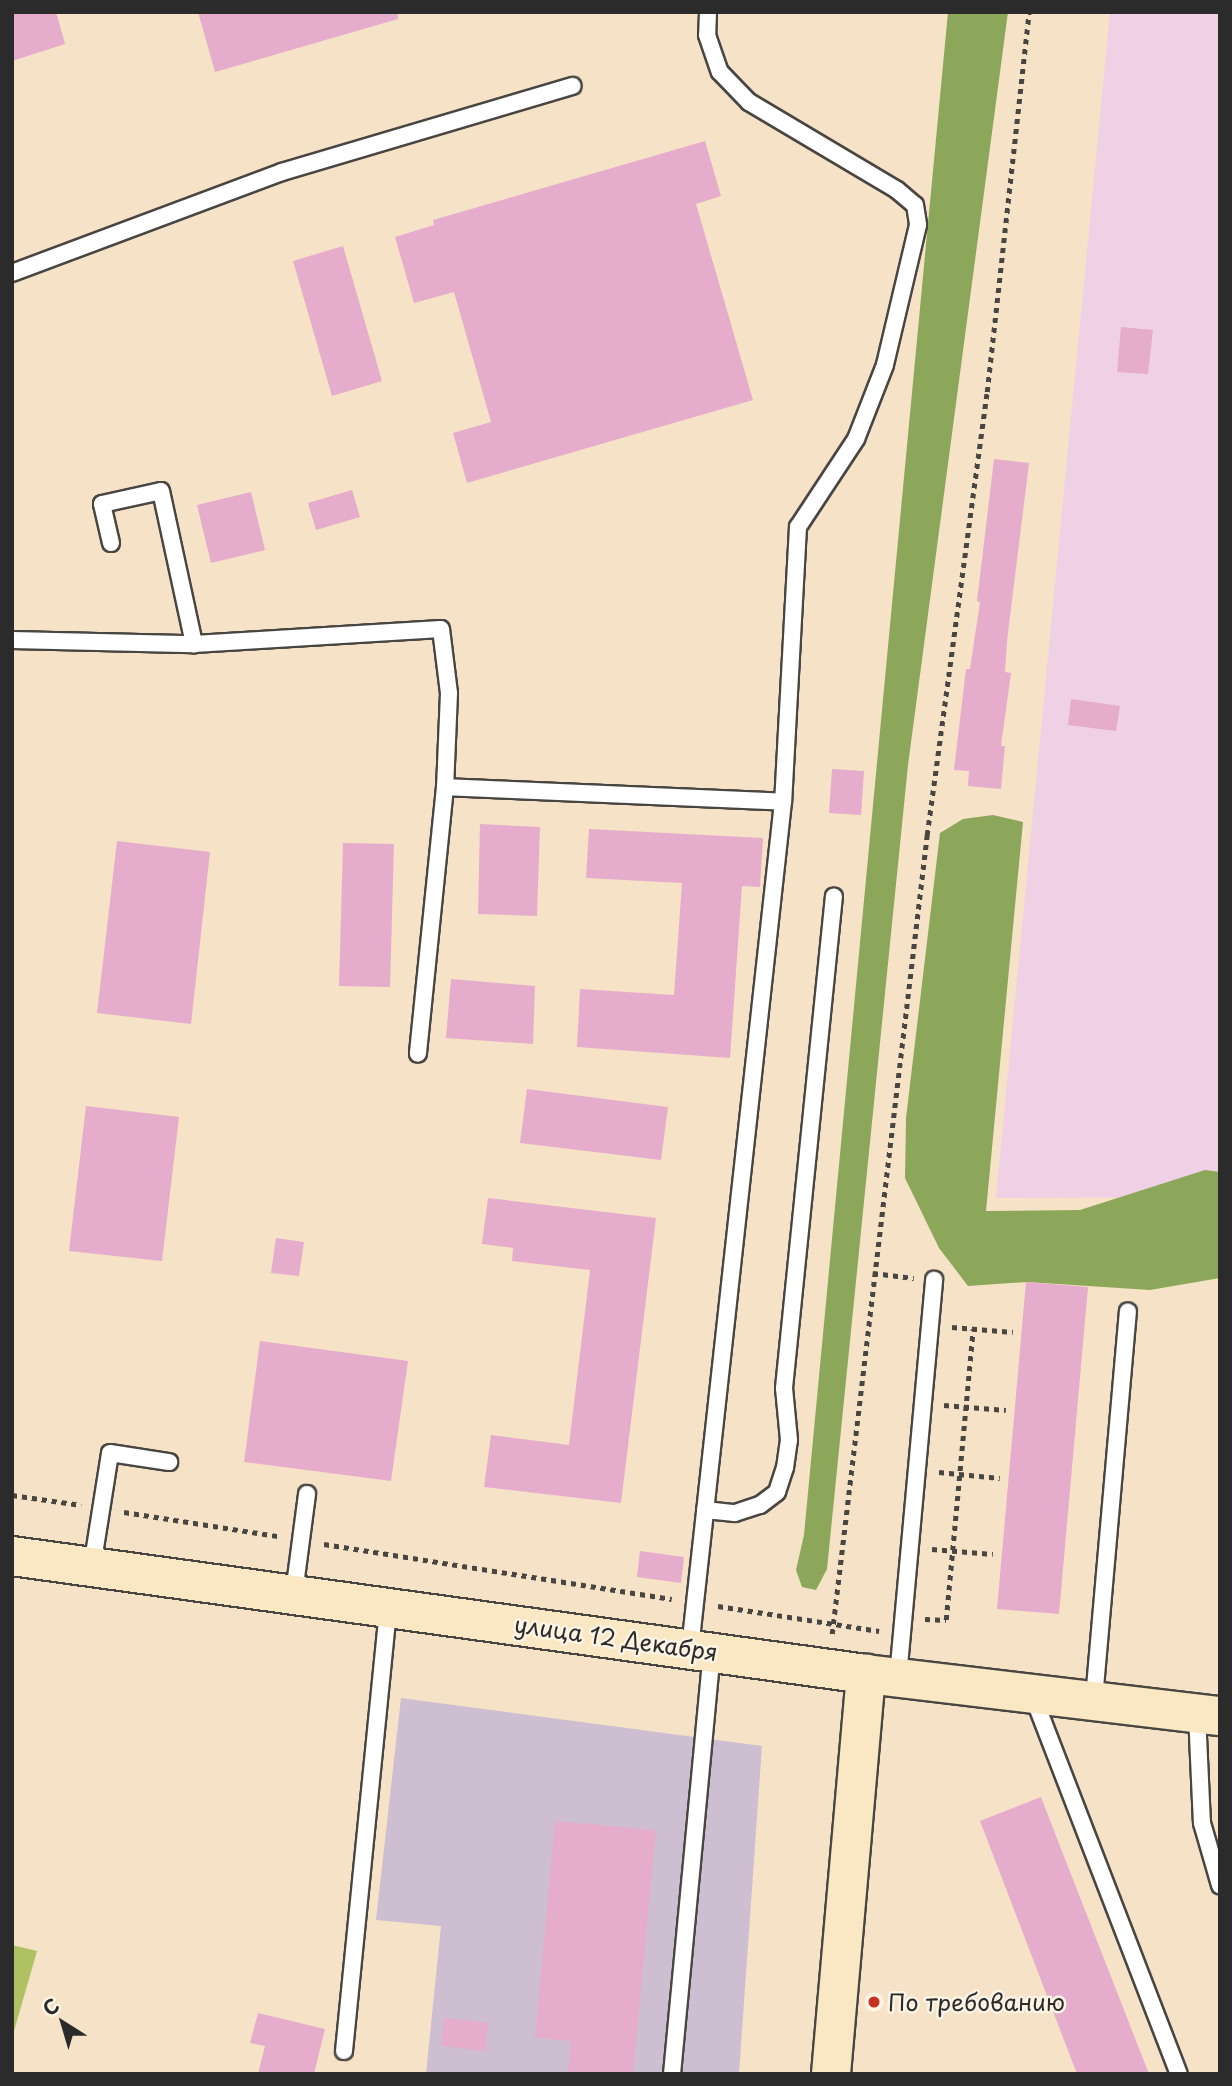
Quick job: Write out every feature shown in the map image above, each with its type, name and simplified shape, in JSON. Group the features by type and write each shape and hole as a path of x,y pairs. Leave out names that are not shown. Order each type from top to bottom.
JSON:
{"main road":[{"name":"улица 12 Декабря","path":"12,1556 882,1675 1209,1715"},
{"path":"831,2074 882,1675"}],"lane":[{"path":"672,2074 701,1650 695,1602 783,802 798,527 856,439 885,365 918,225 915,205 897,190 748,102 720,72 707,35 708,12"},
{"path":"12,273 282,172 573,86"},
{"path":"111,543 102,504 160,491 194,644"},
{"path":"12,640 194,644 442,629 449,693 445,787 418,1054"},
{"path":"445,787 783,802"},
{"path":"705,1510 735,1513 760,1505 777,1492 785,1468 789,1440 785,1388 834,897"},
{"path":"882,1675 902,1635 934,1280"},
{"path":"1094,1699 1128,1311"},
{"path":"92,1567 110,1453 169,1462"},
{"path":"294,1593 307,1494"},
{"path":"344,2051 388,1606"},
{"path":"1032,1694 1179,2074"},
{"path":"1209,1715 1202,1823 1220,1885"}],"path":[{"path":"828,1666 873,1273 987,392 1029,12"},
{"path":"873,1273 934,1280"},
{"path":"930,1325 1013,1332"},
{"path":"904,1616 946,1620 972,1329"},
{"path":"923,1403 1006,1410"},
{"path":"917,1470 1000,1478"},
{"path":"12,1495 902,1635"},
{"path":"910,1547 993,1554"}],"shaded area":[{"path":"1110,12 1220,12 1220,1197 996,1198"},
{"path":"401,1698 762,1746 739,2074 426,2074 441,1926 376,1920"}],"green space":[{"path":"948,12 1008,12 908,765 827,1569 816,1590 802,1587 796,1570 804,1535"},
{"path":"993,815 1023,822 986,1211 1080,1210 1205,1170 1220,1172 1220,1278 1150,1290 1027,1282 968,1286 939,1248 905,1178 906,1118 940,833 963,819"},
{"path":"12,1945 37,1951 12,2038"}],"building":[{"path":"12,12 56,12 65,44 12,61"},
{"path":"198,12 397,12 398,19 215,72"},
{"path":"705,141 721,196 696,204 753,400 467,483 453,433 491,422 454,292 414,303 395,237 434,225 433,220"},
{"path":"343,246 382,381 332,396 293,261"},
{"path":"1121,327 1153,330 1148,374 1117,372"},
{"path":"994,459 1029,463 1007,641 1005,672 1011,673 1001,746 1005,746 1001,789 968,786 969,771 954,770 966,669 970,669 980,602 977,601"},
{"path":"352,490 360,517 316,530 308,503"},
{"path":"251,492 265,550 211,563 197,505"},
{"path":"1071,699 1120,706 1116,731 1068,725"},
{"path":"832,769 864,771 861,815 829,813"},
{"path":"480,824 540,827 537,916 478,914"},
{"path":"589,829 763,838 760,887 742,886 730,1058 577,1047 580,989 674,995 682,883 586,878"},
{"path":"117,841 210,852 191,1024 97,1013"},
{"path":"343,843 394,844 390,987 339,986"},
{"path":"451,979 535,986 533,1044 446,1038"},
{"path":"527,1089 668,1107 661,1160 520,1143"},
{"path":"86,1106 179,1117 162,1261 69,1251"},
{"path":"488,1198 656,1218 621,1503 484,1487 491,1435 569,1445 590,1270 512,1261 513,1248 482,1244"},
{"path":"276,1238 304,1242 299,1276 271,1273"},
{"path":"1026,1282 1088,1287 1059,1614 997,1609"},
{"path":"260,1341 408,1361 391,1481 244,1462"},
{"path":"640,1551 684,1557 681,1583 637,1577"},
{"path":"1041,1797 1149,2074 1077,2074 980,1821"},
{"path":"555,1821 656,1830 633,2074 568,2074 571,2041 535,2038"},
{"path":"258,2013 325,2029 314,2074 258,2074 265,2046 250,2043"},
{"path":"444,2018 488,2023 485,2051 441,2046"}],"place":[{"name":"По требованию","path":"874,2002"}]}
